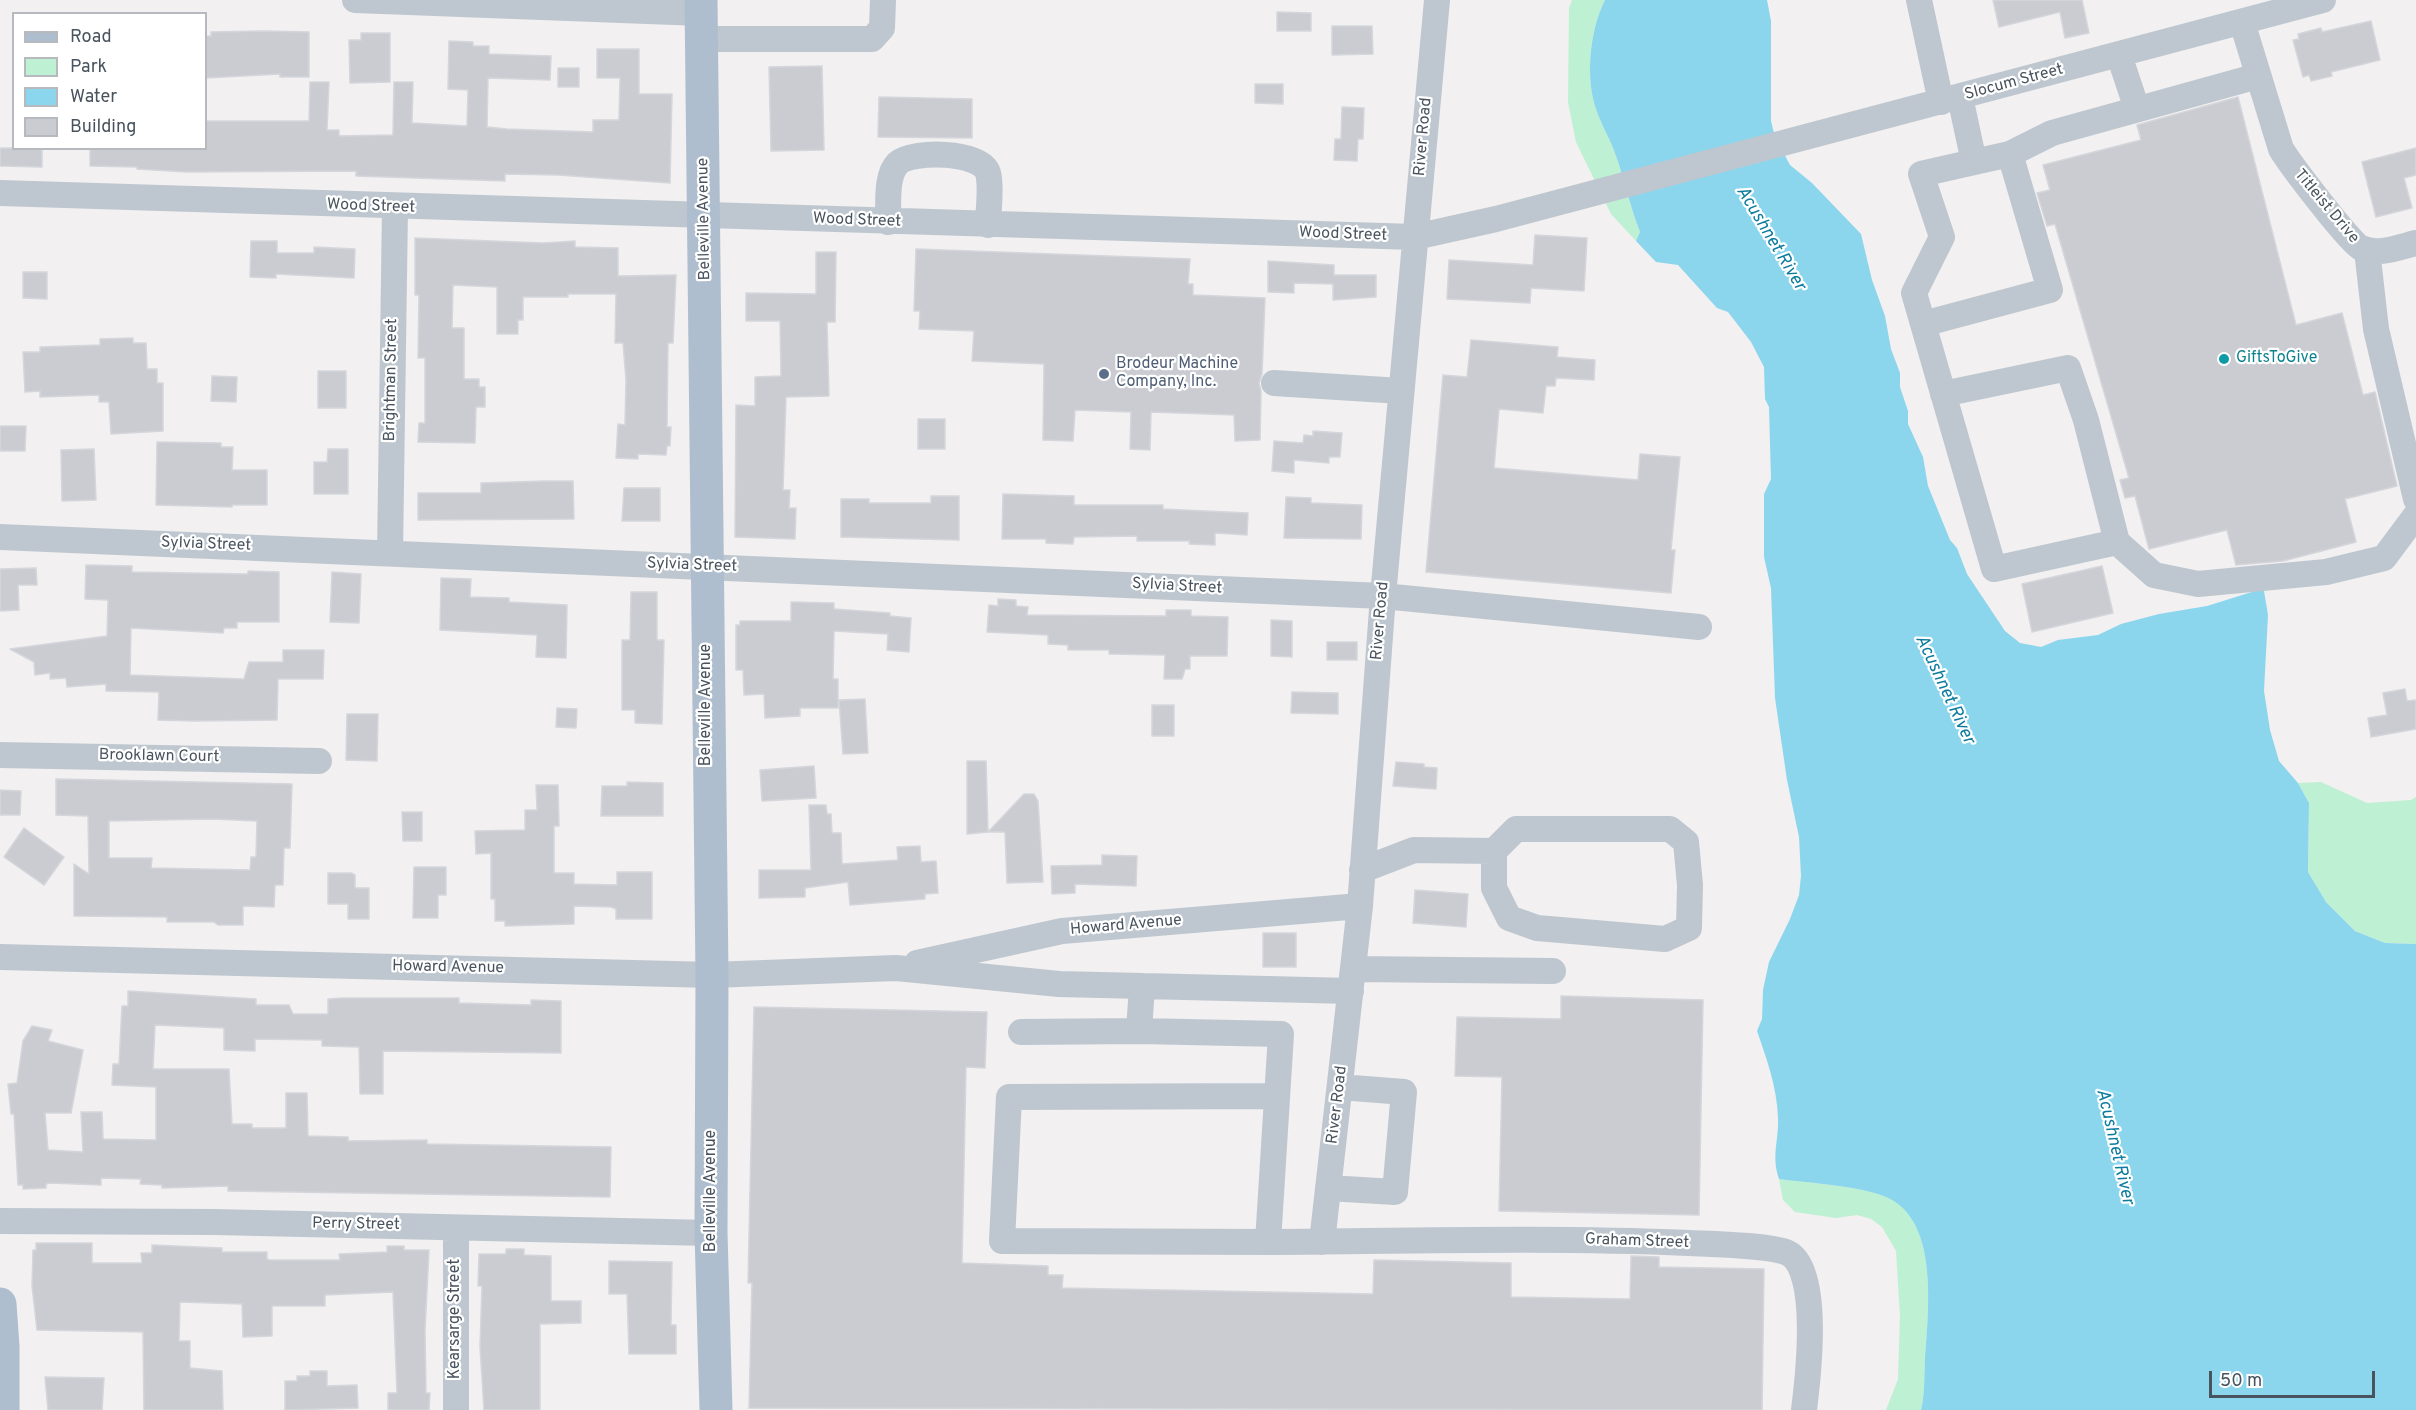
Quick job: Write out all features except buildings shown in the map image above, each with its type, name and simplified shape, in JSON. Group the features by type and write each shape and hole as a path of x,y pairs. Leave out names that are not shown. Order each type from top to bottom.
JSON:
{"main road":[{"name":"Belleville Avenue","path":"701,17 712,975 711,1233 716,1410"},
{"path":"0,1304 3,1410"}],"street":[{"path":"355,0 701,17 872,39 882,28 883,0"},
{"name":"River Road","path":"1322,1242 1360,906 1383,596 1437,0"},
{"path":"1918,0 1974,162"},
{"name":"Slocum Street","path":"1705,164 2323,0"},
{"name":"Titleist Drive","path":"2242,22 2281,149 2352,242 2367,250 2376,329 2416,499"},
{"path":"2119,55 2137,109"},
{"path":"2117,542 1994,569 1914,293 1942,237 1921,174 2010,154 2052,133 2258,76"},
{"path":"1923,324 2050,290 2010,154"},
{"path":"888,222 890,178 898,163 917,155 968,157 982,164 988,174 988,225"},
{"name":"Wood Street","path":"0,194 395,208 1415,237 1705,164"},
{"name":"Brightman Street","path":"390,553 395,208"},
{"path":"2367,250 2380,251 2416,243"},
{"path":"1943,394 2068,368 2086,420 2117,542 2154,575 2198,584 2314,573 2384,558 2416,515"},
{"path":"1274,383 1401,391"},
{"name":"Sylvia Street","path":"0,537 1383,596 1699,627"},
{"name":"Brooklawn Court","path":"0,755 318,761"},
{"path":"1362,870 1414,850 1494,851 1516,829 1671,829 1686,842 1690,885 1689,928 1665,939 1537,928 1509,918 1494,888 1494,851"},
{"name":"Howard Avenue","path":"896,968 1062,931 1360,906"},
{"name":"Howard Avenue","path":"0,957 712,975 896,968 1059,984 1142,986 1553,971"},
{"path":"1139,1031 1142,986"},
{"path":"1021,1032 1139,1031 1281,1034 1268,1242"},
{"path":"1328,1188 1395,1192 1404,1092 1340,1087"},
{"name":"Graham Street","path":"1277,1096 1009,1097 1002,1241 1619,1240 1740,1246 1788,1253 1802,1268 1808,1290 1809,1371 1804,1410"},
{"name":"Perry Street","path":"0,1221 213,1222 711,1233"},
{"name":"Kearsarge Street","path":"456,1228 456,1410"}],"green space":[{"path":"1572,0 1605,0 1593,39 1591,83 1596,109 1614,150 1640,232 1636,241 1611,214 1576,142 1568,102 1569,8"},
{"path":"2321,782 2367,803 2411,800 2416,797 2416,944 2385,943 2355,931 2326,902 2308,872 2309,803 2298,783"},
{"path":"1779,1179 1869,1191 1892,1200 1907,1213 1917,1230 1924,1251 1927,1273 1928,1320 1921,1410 1886,1410 1898,1379 1900,1316 1896,1251 1882,1227 1871,1219 1857,1215 1836,1218 1795,1212 1783,1200"}],"water":[{"name":"Acushnet River","path":"1605,0 1767,0 1771,21 1771,121 1775,137 1790,165 1812,183 1861,234 1872,280 1885,316 1891,349 1900,373 1900,387 1908,411 1908,424 1923,457 1928,486 1967,574 2005,631 2020,643 2041,647 2058,640 2098,635 2121,624 2159,614 2207,606 2255,591 2264,591 2268,615 2264,691 2270,730 2279,761 2298,783 2309,803 2308,872 2326,902 2355,931 2385,943 2416,944 2416,1410 1921,1410 1928,1319 1927,1273 1924,1250 1917,1230 1907,1213 1892,1200 1869,1191 1779,1179 1776,1163 1778,1126 1776,1095 1757,1031 1762,1019 1763,990 1769,962 1799,895 1801,876 1799,837 1787,780 1775,698 1771,588 1764,557 1764,494 1771,479 1769,407 1765,399 1764,367 1751,342 1728,312 1717,308 1678,265 1656,262 1636,241 1640,232 1614,150 1596,109 1591,83 1593,39"}],"place":[{"name":"GiftsToGive","path":"2224,359"},
{"name":"Brodeur Machine Company, Inc.","path":"1104,374"}]}
